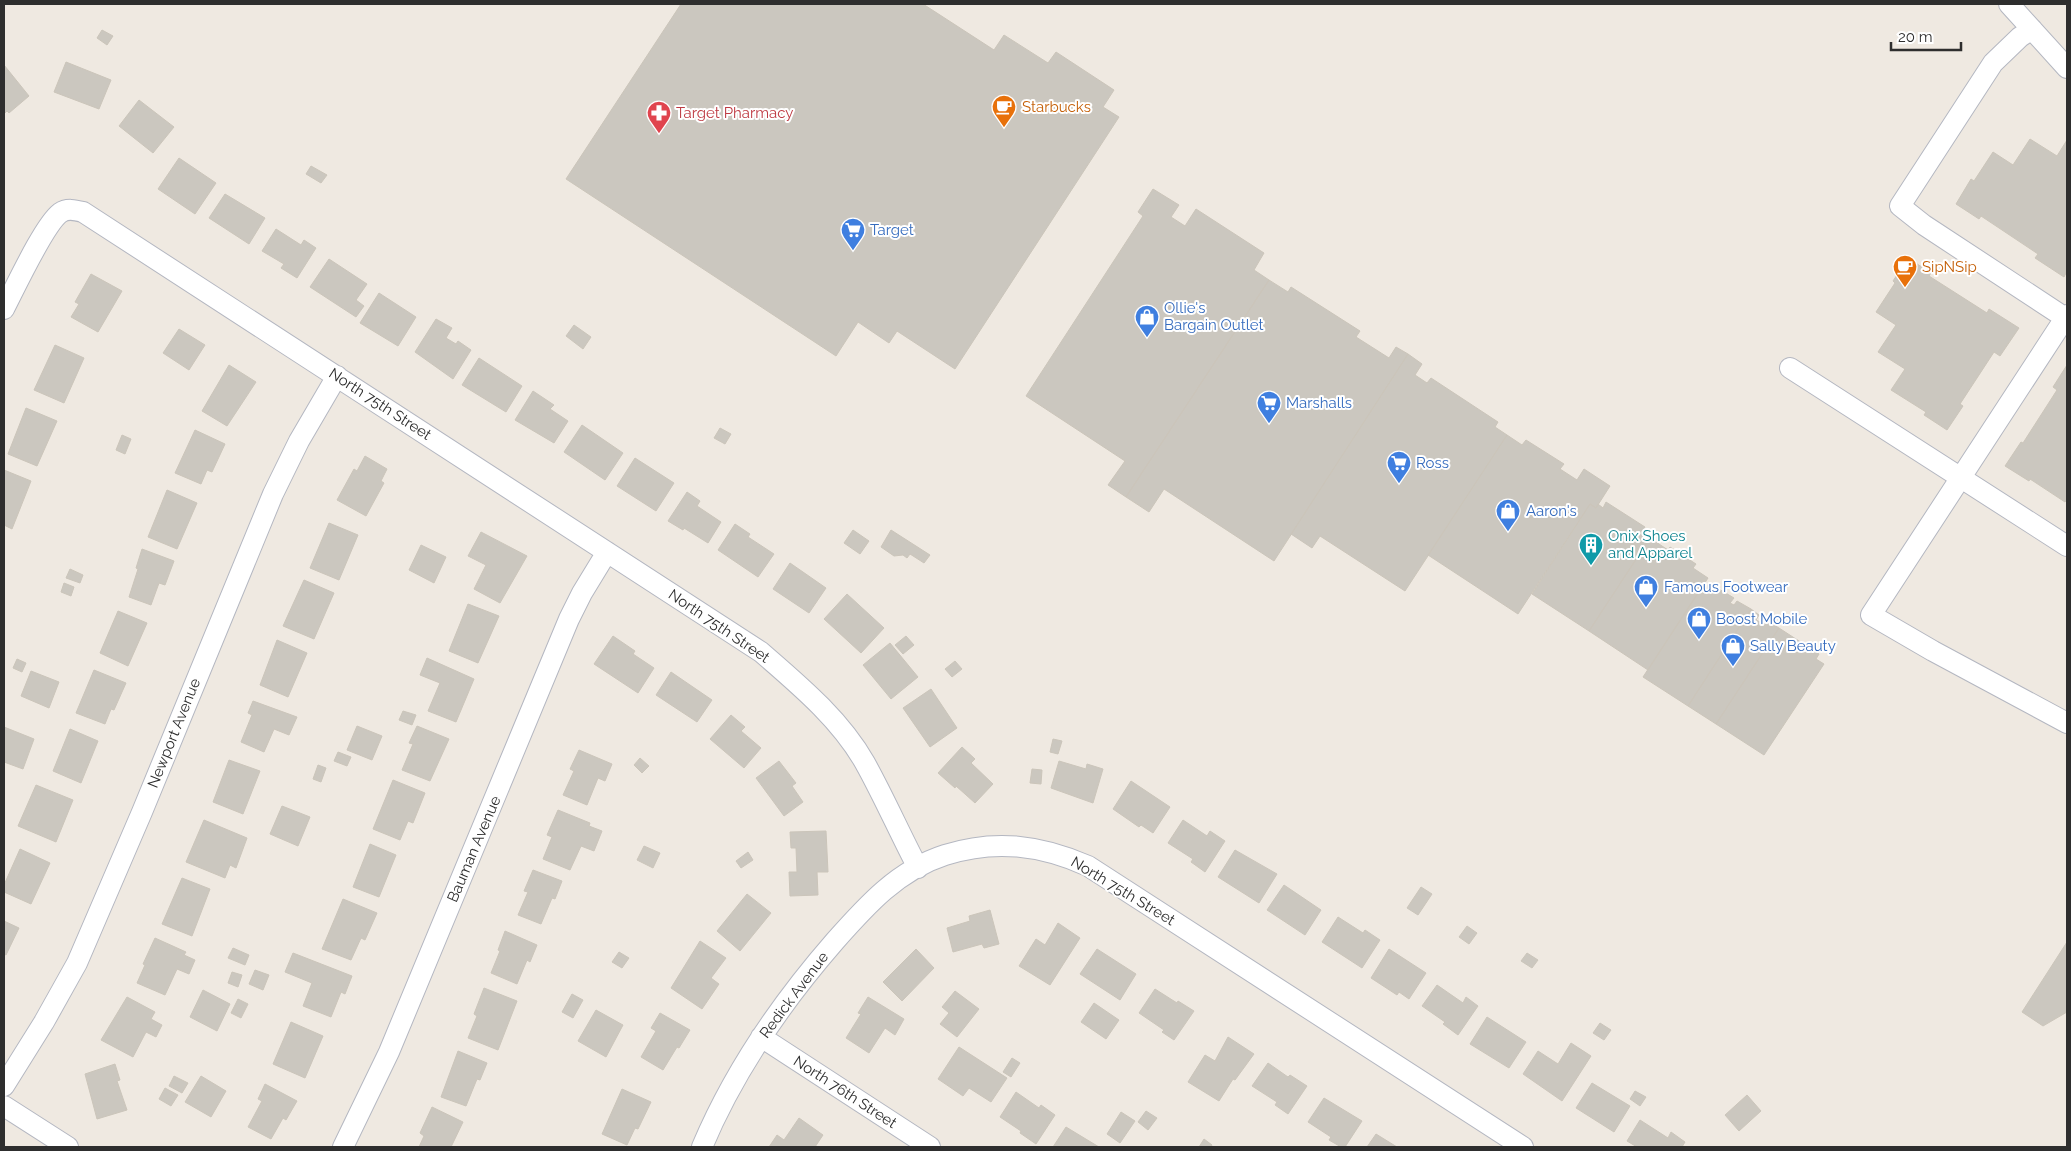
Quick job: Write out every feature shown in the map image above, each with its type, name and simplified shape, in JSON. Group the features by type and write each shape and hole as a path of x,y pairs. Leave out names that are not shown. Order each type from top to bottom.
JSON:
{"street":[{"path":"2009,4 2067,68"},
{"path":"2032,29 2020,37 1993,63 1900,206 1924,225 2067,317 1870,615 2067,723"},
{"name":"North 75th Street","path":"4,308 45,232 60,213 67,210 83,212 761,652 808,694 837,725 865,763 918,868 946,855 974,848 1005,845 1063,855 1088,866 1523,1147"},
{"path":"1790,368 2067,546"},
{"name":"Newport Avenue","path":"4,1086 44,1022 77,963 142,812 273,494 299,441 337,376"},
{"name":"Bauman Avenue","path":"343,1147 389,1052 569,619 582,593 607,552"},
{"name":"Redick Avenue","path":"702,1147 716,1113 744,1062 802,978 863,909 892,883 918,868"},
{"name":"North 76th Street","path":"761,1037 930,1147"},
{"path":"4,1106 68,1147"}],"building":[{"name":"Target","path":"681,4 923,4 994,50 1004,35 1048,63 1056,52 1114,90 1103,107 1119,117 955,369 897,331 889,343 858,322 836,356 566,179"},
{"path":"102,30 113,36 107,45 97,38"},
{"path":"66,62 111,80 99,109 54,92"},
{"path":"4,65 29,96 9,113 7,111 4,114"},
{"path":"139,100 174,127 153,153 119,126"},
{"path":"2030,139 2057,156 2067,140 2067,271 2064,277 2035,258 2038,254 1981,216 1979,219 1956,204 1971,179 1974,181 1993,152 2013,165"},
{"path":"179,158 216,183 195,214 158,189"},
{"path":"311,166 327,175 321,183 306,174"},
{"name":"Ollie's Bargain Outlet","path":"1153,189 1179,205 1171,217 1185,226 1196,209 1264,253 1254,270 1269,280 1126,497 1108,485 1125,461 1026,396 1143,216 1138,212"},
{"path":"225,194 265,218 249,244 209,218"},
{"path":"276,229 301,245 304,240 316,248 297,278 281,268 284,264 262,251"},
{"path":"1908,258 1931,273 1929,276 1987,313 1989,309 2019,328 2000,356 1994,352 1960,404 1963,406 1947,430 1924,415 1926,412 1891,390 1905,369 1878,352 1896,325 1876,312 1895,283 1893,281"},
{"path":"329,259 367,284 356,300 364,306 356,317 310,287"},
{"path":"91,274 122,291 98,332 71,317 79,304 75,302"},
{"name":"Marshalls","path":"1269,280 1288,292 1291,287 1360,331 1356,337 1389,358 1396,347 1408,354 1274,561 1164,489 1149,512 1126,497"},
{"path":"379,293 416,317 398,346 360,323"},
{"path":"436,319 452,328 446,338 456,344 458,341 471,350 453,379 415,352"},
{"path":"574,325 591,337 583,349 566,336"},
{"path":"179,329 205,345 189,370 163,353"},
{"path":"55,345 84,358 64,403 34,390"},
{"name":"Ross","path":"1408,354 1422,364 1415,375 1427,383 1431,378 1498,422 1495,427 1507,435 1405,591 1320,536 1312,548 1291,534"},
{"path":"479,358 522,386 506,412 462,385"},
{"path":"229,365 256,382 227,426 202,411"},
{"path":"2067,365 2067,499 2065,502 2030,479 2029,481 2005,466 2021,442 2023,443 2057,390 2053,387"},
{"path":"533,391 554,405 550,409 568,421 554,443 515,420"},
{"path":"26,408 57,421 37,466 8,454"},
{"path":"582,425 623,453 605,480 564,452"},
{"path":"720,428 731,434 725,444 714,438"},
{"path":"195,430 225,444 212,472 207,470 201,484 175,473"},
{"path":"122,435 131,439 125,454 116,450"},
{"name":"Aaron's","path":"1507,435 1522,445 1526,440 1564,464 1560,469 1577,480 1584,469 1610,486 1596,508 1590,504 1518,614 1428,555"},
{"path":"365,456 387,469 381,481 384,483 366,516 337,500 354,469 357,471"},
{"path":"635,458 674,483 656,511 617,486"},
{"path":"4,470 31,481 12,529 4,525"},
{"path":"167,490 197,503 177,549 148,537"},
{"path":"687,492 700,501 697,506 721,522 708,543 684,528 683,530 668,521"},
{"name":"Onix Shoes and Apparel","path":"1606,502 1645,527 1641,533 1650,538 1589,631 1532,594 1590,504 1596,508 1598,504 1603,508"},
{"path":"329,523 358,535 339,580 310,568"},
{"path":"735,524 750,534 748,537 774,554 758,577 718,550"},
{"path":"853,530 869,541 860,554 844,543"},
{"path":"891,530 930,555 924,563 910,554 907,558 903,555 894,556 881,547"},
{"path":"481,532 527,556 500,603 474,589 486,565 468,556"},
{"name":"Famous Footwear","path":"1650,538 1668,550 1670,547 1696,564 1693,568 1708,578 1648,670 1589,631"},
{"path":"421,545 446,557 434,583 409,570"},
{"path":"142,549 174,561 165,585 159,583 151,605 129,597"},
{"path":"790,563 826,588 809,613 773,589"},
{"path":"70,569 83,575 80,583 66,578"},
{"path":"304,580 334,593 314,639 283,626"},
{"path":"64,583 74,587 71,596 61,592"},
{"name":"Boost Mobile","path":"1709,583 1734,598 1730,603 1734,605 1737,601 1751,609 1688,706 1643,677 1703,585 1706,588"},
{"path":"847,594 884,628 861,653 824,619"},
{"path":"468,604 499,616 478,663 449,651"},
{"name":"Sally Beauty","path":"1751,609 1759,615 1756,620 1760,622 1763,618 1779,628 1716,724 1688,706"},
{"path":"118,611 147,623 128,666 100,653"},
{"path":"1779,628 1819,654 1816,659 1824,664 1764,755 1716,724"},
{"path":"613,636 635,651 633,654 654,668 638,693 594,664"},
{"path":"906,636 914,645 903,654 895,645"},
{"path":"277,640 307,653 288,697 260,685"},
{"path":"890,643 918,677 891,699 863,665"},
{"path":"427,658 474,679 456,722 428,711 440,683 420,675"},
{"path":"17,659 26,663 22,672 13,668"},
{"path":"955,661 962,669 952,677 945,669"},
{"path":"94,670 126,683 114,710 111,709 105,724 76,713"},
{"path":"31,671 59,682 49,708 21,696"},
{"path":"671,672 712,700 697,722 656,695"},
{"path":"931,689 957,728 930,747 903,708"},
{"path":"253,701 297,717 289,735 274,729 264,752 241,742 252,715 248,713"},
{"path":"403,711 416,715 412,725 399,720"},
{"path":"731,715 745,727 741,731 761,748 744,768 710,739"},
{"path":"357,726 382,736 372,760 347,750"},
{"path":"417,726 449,739 430,781 402,770 413,744 409,743"},
{"path":"4,727 34,739 23,769 4,762"},
{"path":"70,729 98,741 81,783 53,771"},
{"path":"1053,739 1062,741 1058,754 1050,752"},
{"path":"962,747 975,759 971,763 993,784 975,803 938,773"},
{"path":"579,750 612,764 605,781 598,778 587,805 563,795 574,771 570,769"},
{"path":"338,752 351,757 347,766 334,761"},
{"path":"640,758 649,766 642,773 634,765"},
{"path":"229,760 260,771 243,814 213,802"},
{"path":"779,761 796,783 792,786 803,802 784,816 756,778"},
{"path":"1059,761 1086,769 1087,764 1103,769 1093,803 1051,788"},
{"path":"318,765 326,768 321,782 313,779"},
{"path":"1032,769 1042,770 1041,784 1030,783"},
{"path":"393,780 425,793 413,823 408,821 400,840 373,829"},
{"path":"1131,781 1170,807 1153,833 1141,825 1139,827 1113,809"},
{"path":"36,785 73,800 56,842 18,826"},
{"path":"282,806 310,817 298,846 270,834"},
{"path":"558,810 590,823 589,826 602,831 594,851 581,846 570,870 543,859 552,837 547,835"},
{"path":"204,820 247,838 236,868 230,865 225,878 186,862"},
{"path":"1183,820 1207,836 1210,831 1225,841 1205,872 1191,862 1193,859 1168,843"},
{"path":"826,831 828,872 817,872 818,895 790,896 789,872 797,872 796,848 791,848 790,832"},
{"path":"370,844 396,855 379,897 353,887"},
{"path":"644,846 660,853 653,868 637,860"},
{"path":"20,849 50,863 31,904 4,892 4,885"},
{"path":"1235,850 1277,874 1259,903 1218,877"},
{"path":"748,852 753,860 741,868 736,861"},
{"path":"533,870 562,881 555,899 552,898 541,924 518,915 528,892 524,891"},
{"path":"182,878 210,889 192,936 162,924"},
{"path":"1284,885 1321,910 1305,935 1267,910"},
{"path":"1421,887 1432,894 1418,915 1407,908"},
{"path":"747,894 771,913 740,951 717,931"},
{"path":"343,899 377,913 365,940 361,938 351,960 322,949"},
{"path":"990,910 999,944 984,948 982,944 953,952 947,928 970,921 969,916"},
{"path":"1338,917 1363,933 1365,930 1380,940 1362,968 1322,942"},
{"path":"4,921 19,928 6,955 4,954"},
{"path":"1058,923 1080,938 1050,985 1019,966 1036,939 1045,945"},
{"path":"1467,926 1477,933 1469,944 1459,937"},
{"path":"505,931 537,945 530,962 527,960 517,984 491,973 500,951 498,950"},
{"path":"155,938 186,952 184,955 195,960 189,974 177,969 165,995 137,983"},
{"path":"700,941 726,958 711,978 719,984 702,1009 671,988"},
{"path":"2067,942 2067,1012 2043,1026 2022,1012"},
{"path":"233,948 249,955 245,965 228,958"},
{"path":"916,949 934,968 902,1001 883,982"},
{"path":"1097,949 1136,974 1120,1000 1080,974"},
{"path":"1389,949 1426,973 1409,999 1399,992 1397,995 1371,978"},
{"path":"619,952 629,958 622,968 612,962"},
{"path":"293,953 352,976 345,994 341,992 331,1017 303,1006 312,983 285,972"},
{"path":"1527,953 1538,960 1532,968 1521,961"},
{"path":"255,970 269,975 263,990 249,984"},
{"path":"232,972 242,975 238,987 228,983"},
{"path":"1437,985 1463,1003 1466,997 1478,1006 1458,1035 1443,1024 1445,1022 1422,1006"},
{"path":"484,988 517,1001 498,1050 468,1038 477,1016 474,1014"},
{"path":"1155,989 1194,1011 1174,1040 1162,1032 1164,1030 1139,1013"},
{"path":"203,990 230,1004 217,1031 190,1017"},
{"path":"955,991 979,1009 957,1037 940,1024 949,1013 942,1007"},
{"path":"572,994 583,1000 573,1018 562,1012"},
{"path":"127,997 155,1012 151,1019 162,1025 156,1037 146,1032 133,1057 101,1040"},
{"path":"868,997 904,1019 895,1035 885,1028 869,1053 846,1038 861,1014 858,1013"},
{"path":"238,999 248,1004 241,1018 231,1013"},
{"path":"1094,1003 1119,1020 1106,1039 1081,1022"},
{"path":"596,1010 623,1025 606,1057 578,1041"},
{"path":"660,1013 690,1030 663,1070 641,1057 656,1031 651,1028"},
{"path":"1487,1017 1526,1042 1509,1068 1470,1044"},
{"path":"291,1022 323,1036 305,1078 273,1064"},
{"path":"1600,1023 1611,1030 1604,1040 1593,1033"},
{"path":"1228,1037 1254,1054 1235,1080 1233,1079 1219,1101 1188,1082 1205,1055 1215,1061"},
{"path":"1571,1043 1591,1056 1562,1101 1523,1074 1538,1051 1558,1064"},
{"path":"959,1047 1007,1078 991,1102 969,1088 963,1096 938,1079"},
{"path":"458,1051 487,1063 480,1080 477,1079 466,1106 441,1097"},
{"path":"1012,1058 1020,1063 1011,1077 1003,1072"},
{"path":"1268,1063 1288,1077 1290,1075 1307,1086 1288,1114 1275,1105 1277,1102 1252,1086"},
{"path":"115,1064 120,1080 117,1081 127,1110 97,1119 85,1074"},
{"path":"174,1076 188,1083 182,1093 169,1086"},
{"path":"201,1076 226,1091 211,1117 185,1102"},
{"path":"1592,1083 1630,1106 1614,1132 1576,1108"},
{"path":"265,1084 297,1101 286,1120 283,1118 271,1139 248,1127 262,1101 258,1099"},
{"path":"165,1088 178,1095 171,1106 159,1099"},
{"path":"622,1089 651,1102 638,1129 635,1128 627,1145 602,1134"},
{"path":"1635,1091 1646,1097 1640,1106 1630,1099"},
{"path":"1016,1092 1039,1108 1041,1105 1055,1115 1036,1144 1000,1117"},
{"path":"1747,1095 1761,1111 1739,1131 1725,1115"},
{"path":"1324,1098 1362,1121 1345,1147 1341,1147 1329,1140 1331,1137 1308,1122"},
{"path":"432,1107 463,1122 451,1147 419,1147 424,1136 420,1133"},
{"path":"1146,1111 1157,1118 1148,1130 1138,1122"},
{"path":"1121,1112 1135,1121 1120,1143 1107,1134"},
{"path":"799,1118 823,1135 815,1147 769,1147 777,1135 784,1140"},
{"path":"1640,1120 1668,1138 1671,1132 1685,1142 1682,1147 1637,1147 1627,1141"},
{"path":"1066,1127 1099,1147 1053,1147"},
{"path":"1376,1134 1397,1147 1367,1147"},
{"path":"1204,1139 1212,1145 1211,1147 1199,1147"}],"place":[{"name":"Starbucks","path":"1004,128"},
{"name":"Target Pharmacy","path":"659,134"},
{"name":"Target","path":"853,251"},
{"name":"SipNSip","path":"1905,288"},
{"name":"Ollie's Bargain Outlet","path":"1147,338"},
{"name":"Marshalls","path":"1269,424"},
{"name":"Ross","path":"1399,484"},
{"name":"Aaron's","path":"1508,532"},
{"name":"Onix Shoes and Apparel","path":"1591,566"},
{"name":"Famous Footwear","path":"1646,608"},
{"name":"Boost Mobile","path":"1699,640"},
{"name":"Sally Beauty","path":"1733,667"}]}
